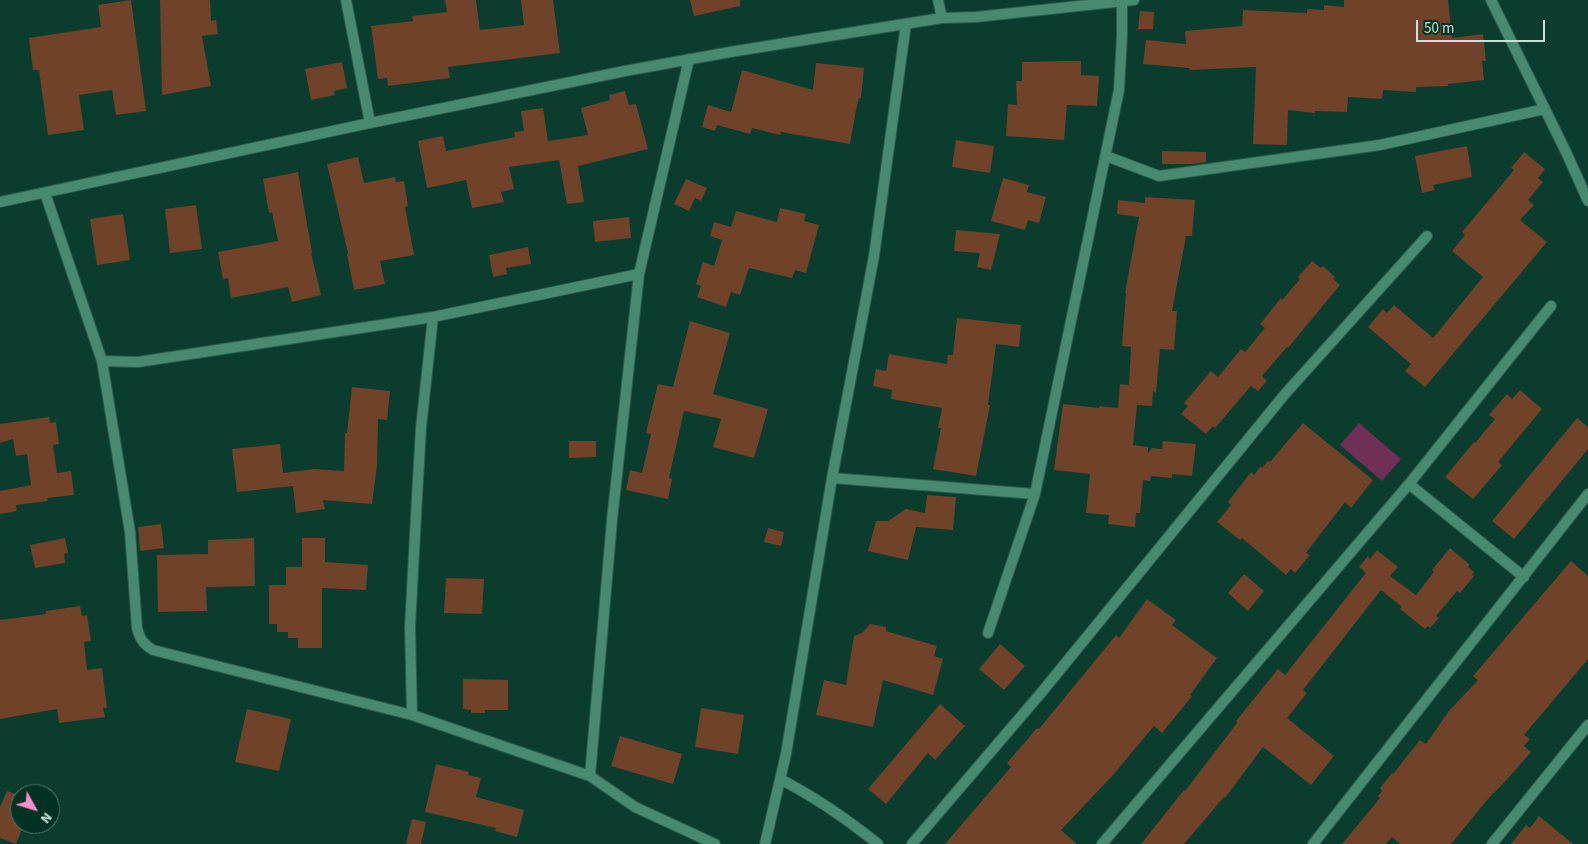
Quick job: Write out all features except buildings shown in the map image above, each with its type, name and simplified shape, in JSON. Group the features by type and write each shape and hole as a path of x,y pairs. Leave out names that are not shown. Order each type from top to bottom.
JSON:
{"street":[{"path":"346,0 370,123"},
{"path":"938,0 942,18"},
{"path":"0,202 370,123 689,60 942,18 976,17 1134,0"},
{"path":"1491,0 1588,201"},
{"path":"988,634 1035,494 1119,90 1122,2"},
{"path":"764,844 786,754 832,478 874,256 906,24"},
{"path":"590,776 612,520 638,274 689,60"},
{"path":"1106,156 1159,176 1380,145 1545,109"},
{"path":"45,193 102,361 130,532 137,628 145,646 153,650 412,715 590,776 635,806 715,844"},
{"path":"912,844 1041,693 1285,394 1427,236"},
{"path":"102,361 138,362 433,318 638,274"},
{"path":"1102,844 1408,484 1551,306"},
{"path":"412,715 410,627 415,526 421,428 433,318"},
{"path":"832,478 1035,494"},
{"path":"1408,484 1524,577"},
{"path":"1313,844 1588,494"},
{"path":"1492,844 1588,725"},
{"path":"780,779 846,819 878,844"}],"shaded area":[{"path":"1359,423 1401,459 1382,481 1340,445"}]}
